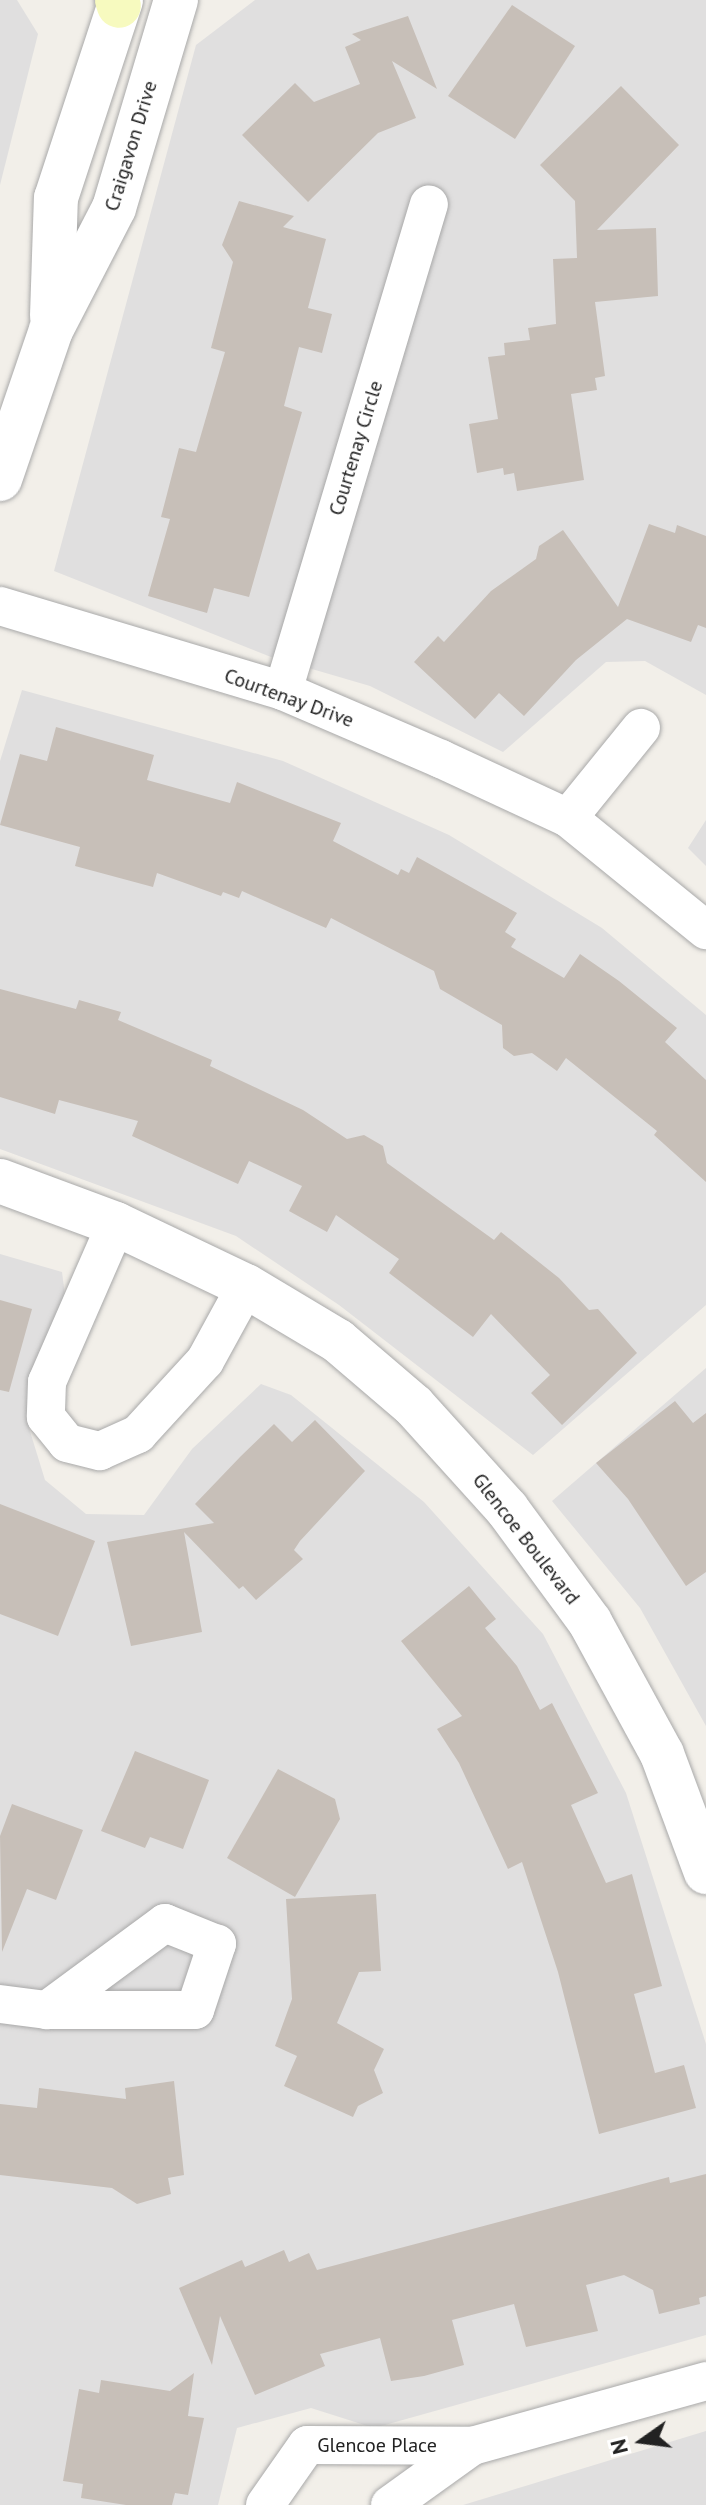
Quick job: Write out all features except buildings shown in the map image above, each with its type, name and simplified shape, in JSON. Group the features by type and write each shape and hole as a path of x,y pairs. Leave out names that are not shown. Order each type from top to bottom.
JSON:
{"street":[{"name":"Craigavon Drive","path":"0,479 51,330 114,208 176,0"},
{"name":"Craigavon Drive","path":"51,330 56,198 119,2"},
{"name":"Courtenay Circle","path":"283,691 429,204"},
{"name":"Courtenay Drive","path":"0,606 283,691 568,818 706,930"},
{"path":"568,818 641,728"},
{"name":"Glencoe Boulevard","path":"0,1181 116,1224 246,1286 360,1359 414,1406 507,1509 590,1622 662,1754 706,1872"},
{"path":"116,1224 47,1382 46,1417 67,1443 100,1451 138,1434 205,1361 246,1286"},
{"path":"0,2004 47,2010"},
{"name":"Glencoe Place","path":"265,2505 307,2445 472,2446 706,2381"},
{"name":"Glencoe Place","path":"390,2505 472,2446"}],"shaded area":[{"path":"0,0 17,0 38,34 0,185"},
{"path":"255,0 706,0 706,695 645,661 606,662 503,752 370,686 271,657 54,571 196,45"},
{"path":"22,690 283,761 449,835 602,928 706,1015 706,1305 533,1455 339,1305 236,1236 0,1149 0,761"},
{"path":"706,820 706,866 688,848"},
{"path":"0,1254 62,1272 66,1303 29,1428 45,1480 86,1514 144,1515 192,1449 261,1384 291,1395 424,1502 543,1634 626,1793 706,2044 706,2335 374,2428 311,2408 237,2428 218,2505 0,2505"},
{"path":"706,1368 706,1726 640,1608 552,1501"},
{"path":"706,2431 706,2505 463,2505"}]}
